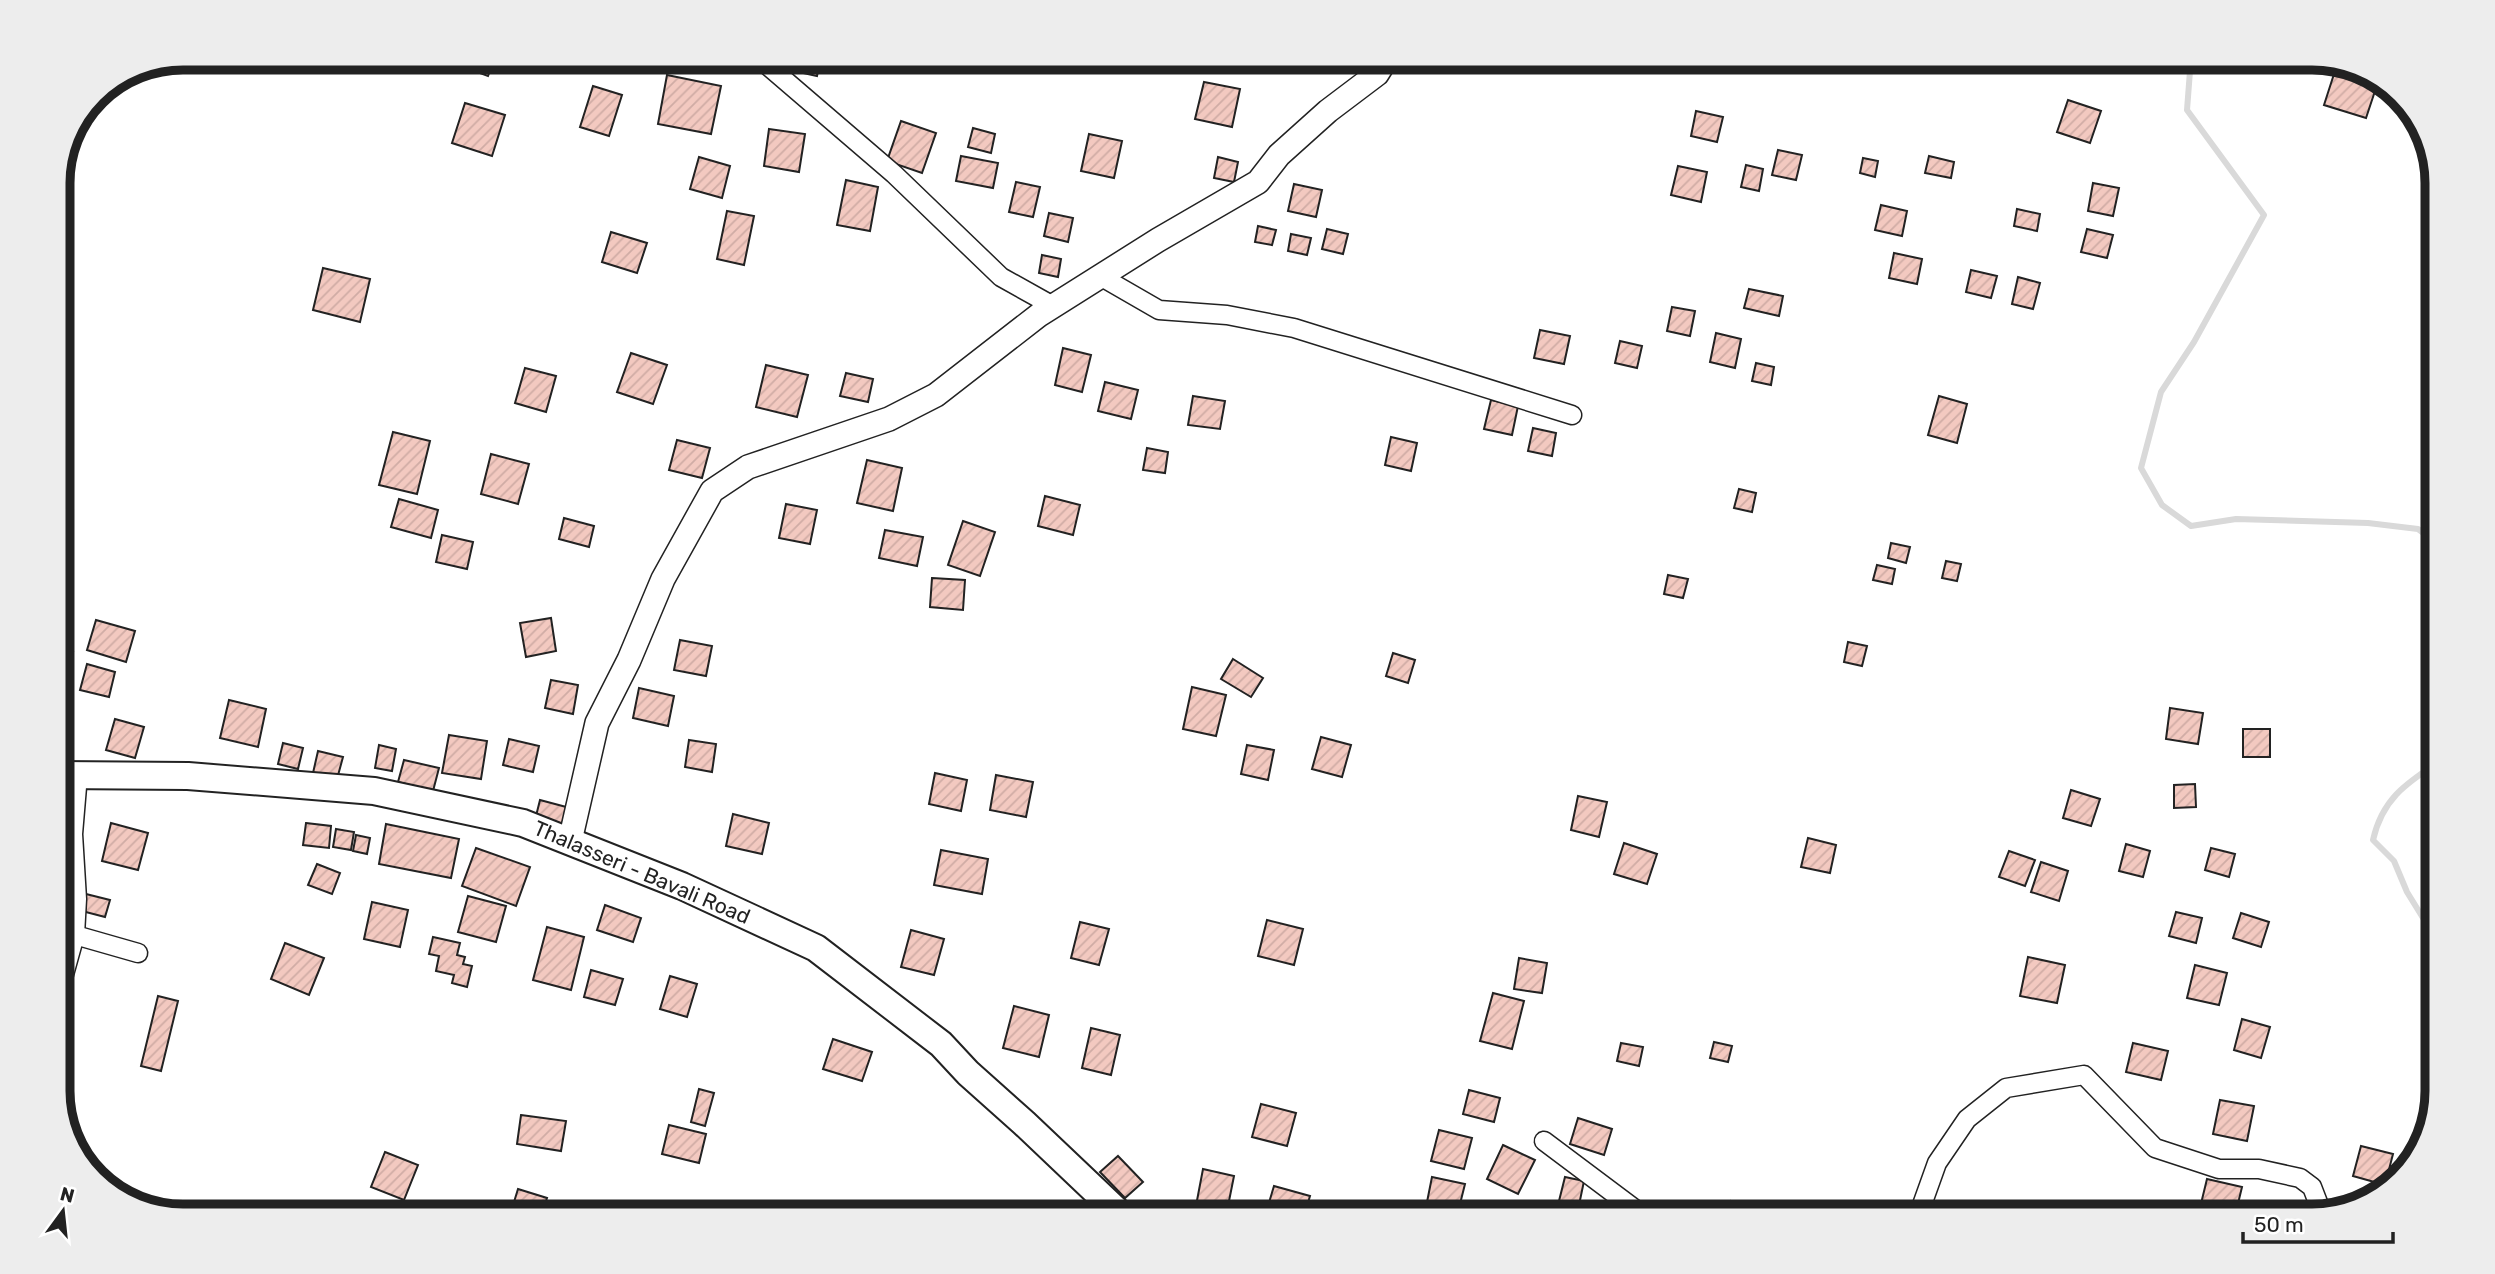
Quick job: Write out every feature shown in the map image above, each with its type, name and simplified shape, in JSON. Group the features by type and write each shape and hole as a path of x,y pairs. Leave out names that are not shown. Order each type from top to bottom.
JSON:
{"main road":[{"name":"Thalasseri - Bavali Road","path":"70,775 188,776 374,791 523,823 682,886 816,948 941,1044 968,1073 1109,1204"}],"street":[{"path":"773,70 894,174 1001,277 1053,306"},
{"path":"570,841 597,723 629,660 663,579 712,491 748,467 888,419 936,395 1053,306 1258,182 1279,155 1380,70"},
{"path":"1100,276 1159,310 1227,315 1294,328 1572,415"},
{"path":"70,799 77,899 75,935 70,953"},
{"path":"75,935 138,953"},
{"path":"1922,1204 1937,1163 1967,1119 2006,1088 2084,1075 2155,1148 2219,1169 2259,1169 2300,1178 2312,1187 2318,1204"},
{"path":"1544,1141 1628,1204"}],"building":[{"path":"472,70 490,70 488,76"},
{"path":"790,70 818,70 817,76"},
{"path":"2334,74 2376,89 2366,118 2324,105"},
{"path":"667,75 721,86 711,134 658,124"},
{"path":"1204,82 1240,89 1232,127 1195,119"},
{"path":"593,86 622,95 609,136 580,127"},
{"path":"2068,100 2101,111 2090,143 2057,132"},
{"path":"465,103 505,115 492,156 452,143"},
{"path":"1696,111 1723,117 1717,142 1691,136"},
{"path":"901,121 936,133 922,173 887,161"},
{"path":"973,128 995,134 991,153 968,147"},
{"path":"769,129 805,134 799,172 764,166"},
{"path":"1089,134 1122,141 1114,178 1081,171"},
{"path":"1778,150 1802,155 1796,180 1772,175"},
{"path":"961,156 998,163 993,188 956,181"},
{"path":"1929,156 1954,162 1951,178 1925,173"},
{"path":"699,157 730,166 722,198 690,189"},
{"path":"1218,157 1238,162 1234,182 1214,178"},
{"path":"1863,158 1878,161 1875,177 1860,173"},
{"path":"1746,165 1763,169 1759,191 1741,187"},
{"path":"1678,166 1707,172 1701,202 1671,195"},
{"path":"846,180 878,187 870,231 837,225"},
{"path":"1016,182 1040,187 1033,217 1009,212"},
{"path":"2093,183 2119,188 2113,216 2088,211"},
{"path":"1294,184 1322,190 1316,217 1288,211"},
{"path":"1881,205 1907,211 1902,236 1875,230"},
{"path":"2017,209 2040,214 2037,231 2014,226"},
{"path":"727,211 754,216 744,265 717,259"},
{"path":"1049,213 1073,218 1068,242 1044,236"},
{"path":"1258,226 1276,230 1272,245 1255,242"},
{"path":"1327,229 1348,234 1343,254 1322,249"},
{"path":"2087,229 2113,235 2107,258 2081,252"},
{"path":"611,232 647,243 637,273 602,262"},
{"path":"1291,234 1311,238 1307,255 1288,251"},
{"path":"1894,253 1922,259 1917,284 1889,278"},
{"path":"1042,255 1061,259 1058,277 1039,273"},
{"path":"323,268 370,279 360,322 313,310"},
{"path":"1971,270 1997,276 1991,298 1966,292"},
{"path":"2018,277 2040,283 2033,309 2012,304"},
{"path":"1749,289 1783,296 1779,316 1744,308"},
{"path":"1672,307 1695,311 1690,336 1667,331"},
{"path":"1540,330 1570,336 1564,364 1534,358"},
{"path":"1716,333 1741,339 1735,368 1710,362"},
{"path":"1620,341 1642,346 1637,368 1615,363"},
{"path":"1063,348 1091,355 1082,392 1055,385"},
{"path":"631,353 667,365 653,404 617,392"},
{"path":"1756,363 1774,367 1771,385 1752,381"},
{"path":"766,365 808,375 797,417 756,407"},
{"path":"525,368 556,376 546,412 515,403"},
{"path":"846,373 873,379 868,402 840,396"},
{"path":"1105,382 1138,390 1131,419 1098,411"},
{"path":"1193,396 1225,401 1220,429 1188,425"},
{"path":"1939,396 1967,404 1957,443 1928,435"},
{"path":"1491,400 1518,406 1512,435 1484,429"},
{"path":"1533,428 1556,433 1552,456 1528,451"},
{"path":"393,432 430,441 417,494 379,485"},
{"path":"1391,437 1417,443 1411,471 1385,465"},
{"path":"677,440 710,448 702,478 669,470"},
{"path":"1147,448 1168,452 1165,473 1143,470"},
{"path":"491,454 529,464 518,504 481,494"},
{"path":"867,460 902,468 893,511 857,503"},
{"path":"1739,489 1756,493 1752,512 1734,508"},
{"path":"1045,496 1080,505 1073,535 1038,526"},
{"path":"399,499 438,510 431,538 391,527"},
{"path":"786,504 817,510 810,544 779,538"},
{"path":"564,518 594,526 589,547 559,539"},
{"path":"963,521 995,532 980,576 948,565"},
{"path":"885,530 923,537 917,566 879,558"},
{"path":"442,535 473,542 467,569 436,562"},
{"path":"1891,543 1910,547 1906,563 1888,558"},
{"path":"1946,561 1961,564 1957,581 1942,578"},
{"path":"1877,565 1895,569 1892,584 1873,580"},
{"path":"1668,575 1688,579 1683,598 1664,594"},
{"path":"932,578 965,580 963,610 930,607"},
{"path":"551,618 556,651 526,657 520,623"},
{"path":"96,620 135,631 126,662 87,650"},
{"path":"680,640 712,646 706,676 674,670"},
{"path":"1848,642 1867,646 1862,666 1844,662"},
{"path":"1393,653 1415,660 1408,683 1386,676"},
{"path":"1233,659 1263,678 1251,697 1221,679"},
{"path":"87,664 115,672 109,697 80,690"},
{"path":"551,680 578,685 573,714 545,708"},
{"path":"1192,687 1226,695 1216,736 1183,729"},
{"path":"639,688 674,696 668,726 633,718"},
{"path":"229,700 266,709 258,747 220,738"},
{"path":"2170,708 2203,713 2198,744 2166,739"},
{"path":"115,719 144,727 135,758 106,750"},
{"path":"2243,729 2270,729 2270,757 2243,757"},
{"path":"449,735 487,741 481,779 442,773"},
{"path":"1321,737 1351,745 1342,777 1312,769"},
{"path":"509,739 539,746 533,772 503,765"},
{"path":"689,740 716,744 712,772 685,767"},
{"path":"283,743 303,748 298,769 278,764"},
{"path":"379,745 396,749 392,771 375,768"},
{"path":"1247,745 1274,750 1268,780 1241,774"},
{"path":"318,751 343,757 337,779 313,773"},
{"path":"404,760 439,768 433,791 398,782"},
{"path":"935,773 967,780 961,811 929,804"},
{"path":"996,775 1033,782 1026,817 990,810"},
{"path":"2195,784 2196,807 2174,808 2174,785"},
{"path":"2071,790 2100,799 2091,826 2063,818"},
{"path":"1578,796 1607,802 1599,837 1571,830"},
{"path":"540,800 570,808 563,832 534,824"},
{"path":"733,814 769,823 762,854 726,846"},
{"path":"111,823 148,833 138,870 102,861"},
{"path":"306,823 331,826 329,848 303,845"},
{"path":"386,824 459,839 451,878 379,864"},
{"path":"336,829 354,832 351,850 333,847"},
{"path":"356,835 370,838 367,854 353,851"},
{"path":"1808,838 1836,845 1830,873 1801,867"},
{"path":"1624,843 1657,854 1647,884 1614,874"},
{"path":"2126,844 2150,851 2143,877 2119,871"},
{"path":"476,848 530,867 516,906 462,886"},
{"path":"2211,848 2235,854 2229,877 2205,870"},
{"path":"941,850 988,859 982,894 934,885"},
{"path":"2009,851 2035,860 2025,886 1999,877"},
{"path":"2041,862 2068,871 2059,901 2031,892"},
{"path":"317,864 340,873 332,894 308,885"},
{"path":"86,894 110,900 105,917 82,911"},
{"path":"468,896 506,906 496,942 458,932"},
{"path":"372,902 408,910 400,947 364,939"},
{"path":"605,905 641,918 633,942 597,930"},
{"path":"2176,912 2202,918 2196,943 2169,936"},
{"path":"2241,913 2269,922 2261,947 2233,938"},
{"path":"1267,920 1303,929 1294,965 1258,956"},
{"path":"1080,922 1109,929 1099,965 1071,958"},
{"path":"547,927 584,937 571,990 533,980"},
{"path":"911,930 944,939 934,975 901,967"},
{"path":"433,937 460,943 457,955 465,957 463,964 472,966 467,987 452,983 454,975 436,971 439,956 429,954"},
{"path":"285,943 324,958 309,995 271,979"},
{"path":"2028,957 2065,965 2057,1003 2020,996"},
{"path":"1519,958 1547,963 1542,993 1514,989"},
{"path":"2195,965 2227,973 2219,1005 2187,998"},
{"path":"591,970 623,979 615,1005 584,997"},
{"path":"670,976 697,984 687,1017 660,1009"},
{"path":"1493,993 1524,1001 1512,1049 1480,1041"},
{"path":"158,996 178,1001 161,1071 141,1066"},
{"path":"1014,1006 1049,1015 1039,1057 1003,1048"},
{"path":"2242,1019 2270,1027 2261,1058 2234,1050"},
{"path":"1091,1028 1120,1035 1111,1075 1082,1068"},
{"path":"833,1039 872,1052 862,1081 823,1069"},
{"path":"1714,1042 1732,1046 1728,1062 1710,1058"},
{"path":"1621,1043 1643,1047 1639,1066 1617,1061"},
{"path":"2133,1043 2168,1051 2161,1080 2126,1072"},
{"path":"699,1089 714,1093 705,1126 691,1122"},
{"path":"1469,1090 1500,1098 1494,1122 1463,1114"},
{"path":"2220,1100 2254,1106 2247,1141 2213,1134"},
{"path":"1261,1104 1296,1113 1287,1146 1252,1137"},
{"path":"521,1115 566,1121 561,1151 517,1144"},
{"path":"1578,1118 1612,1129 1604,1155 1570,1144"},
{"path":"669,1125 706,1134 699,1163 662,1154"},
{"path":"1439,1130 1472,1138 1464,1169 1431,1161"},
{"path":"1503,1145 1535,1160 1518,1194 1487,1179"},
{"path":"2361,1146 2393,1154 2388,1175 2378,1183 2353,1176"},
{"path":"385,1152 418,1165 404,1200 371,1187"},
{"path":"1118,1156 1143,1182 1125,1198 1100,1172"},
{"path":"1203,1169 1234,1176 1228,1204 1196,1204"},
{"path":"1432,1177 1465,1184 1460,1204 1427,1204"},
{"path":"1565,1177 1584,1181 1579,1204 1559,1201"},
{"path":"2207,1179 2242,1187 2238,1204 2201,1204"},
{"path":"1274,1186 1310,1196 1308,1204 1269,1204"},
{"path":"518,1189 547,1198 545,1204 513,1204"}],"waterway":[{"path":"2190,70 2187,110 2264,215 2194,342 2161,392 2141,468 2162,505 2191,526 2236,519 2368,523 2418,529 2425,534"},
{"path":"2425,771 2396,794 2382,814 2373,840 2394,861 2407,892 2425,921"}]}
